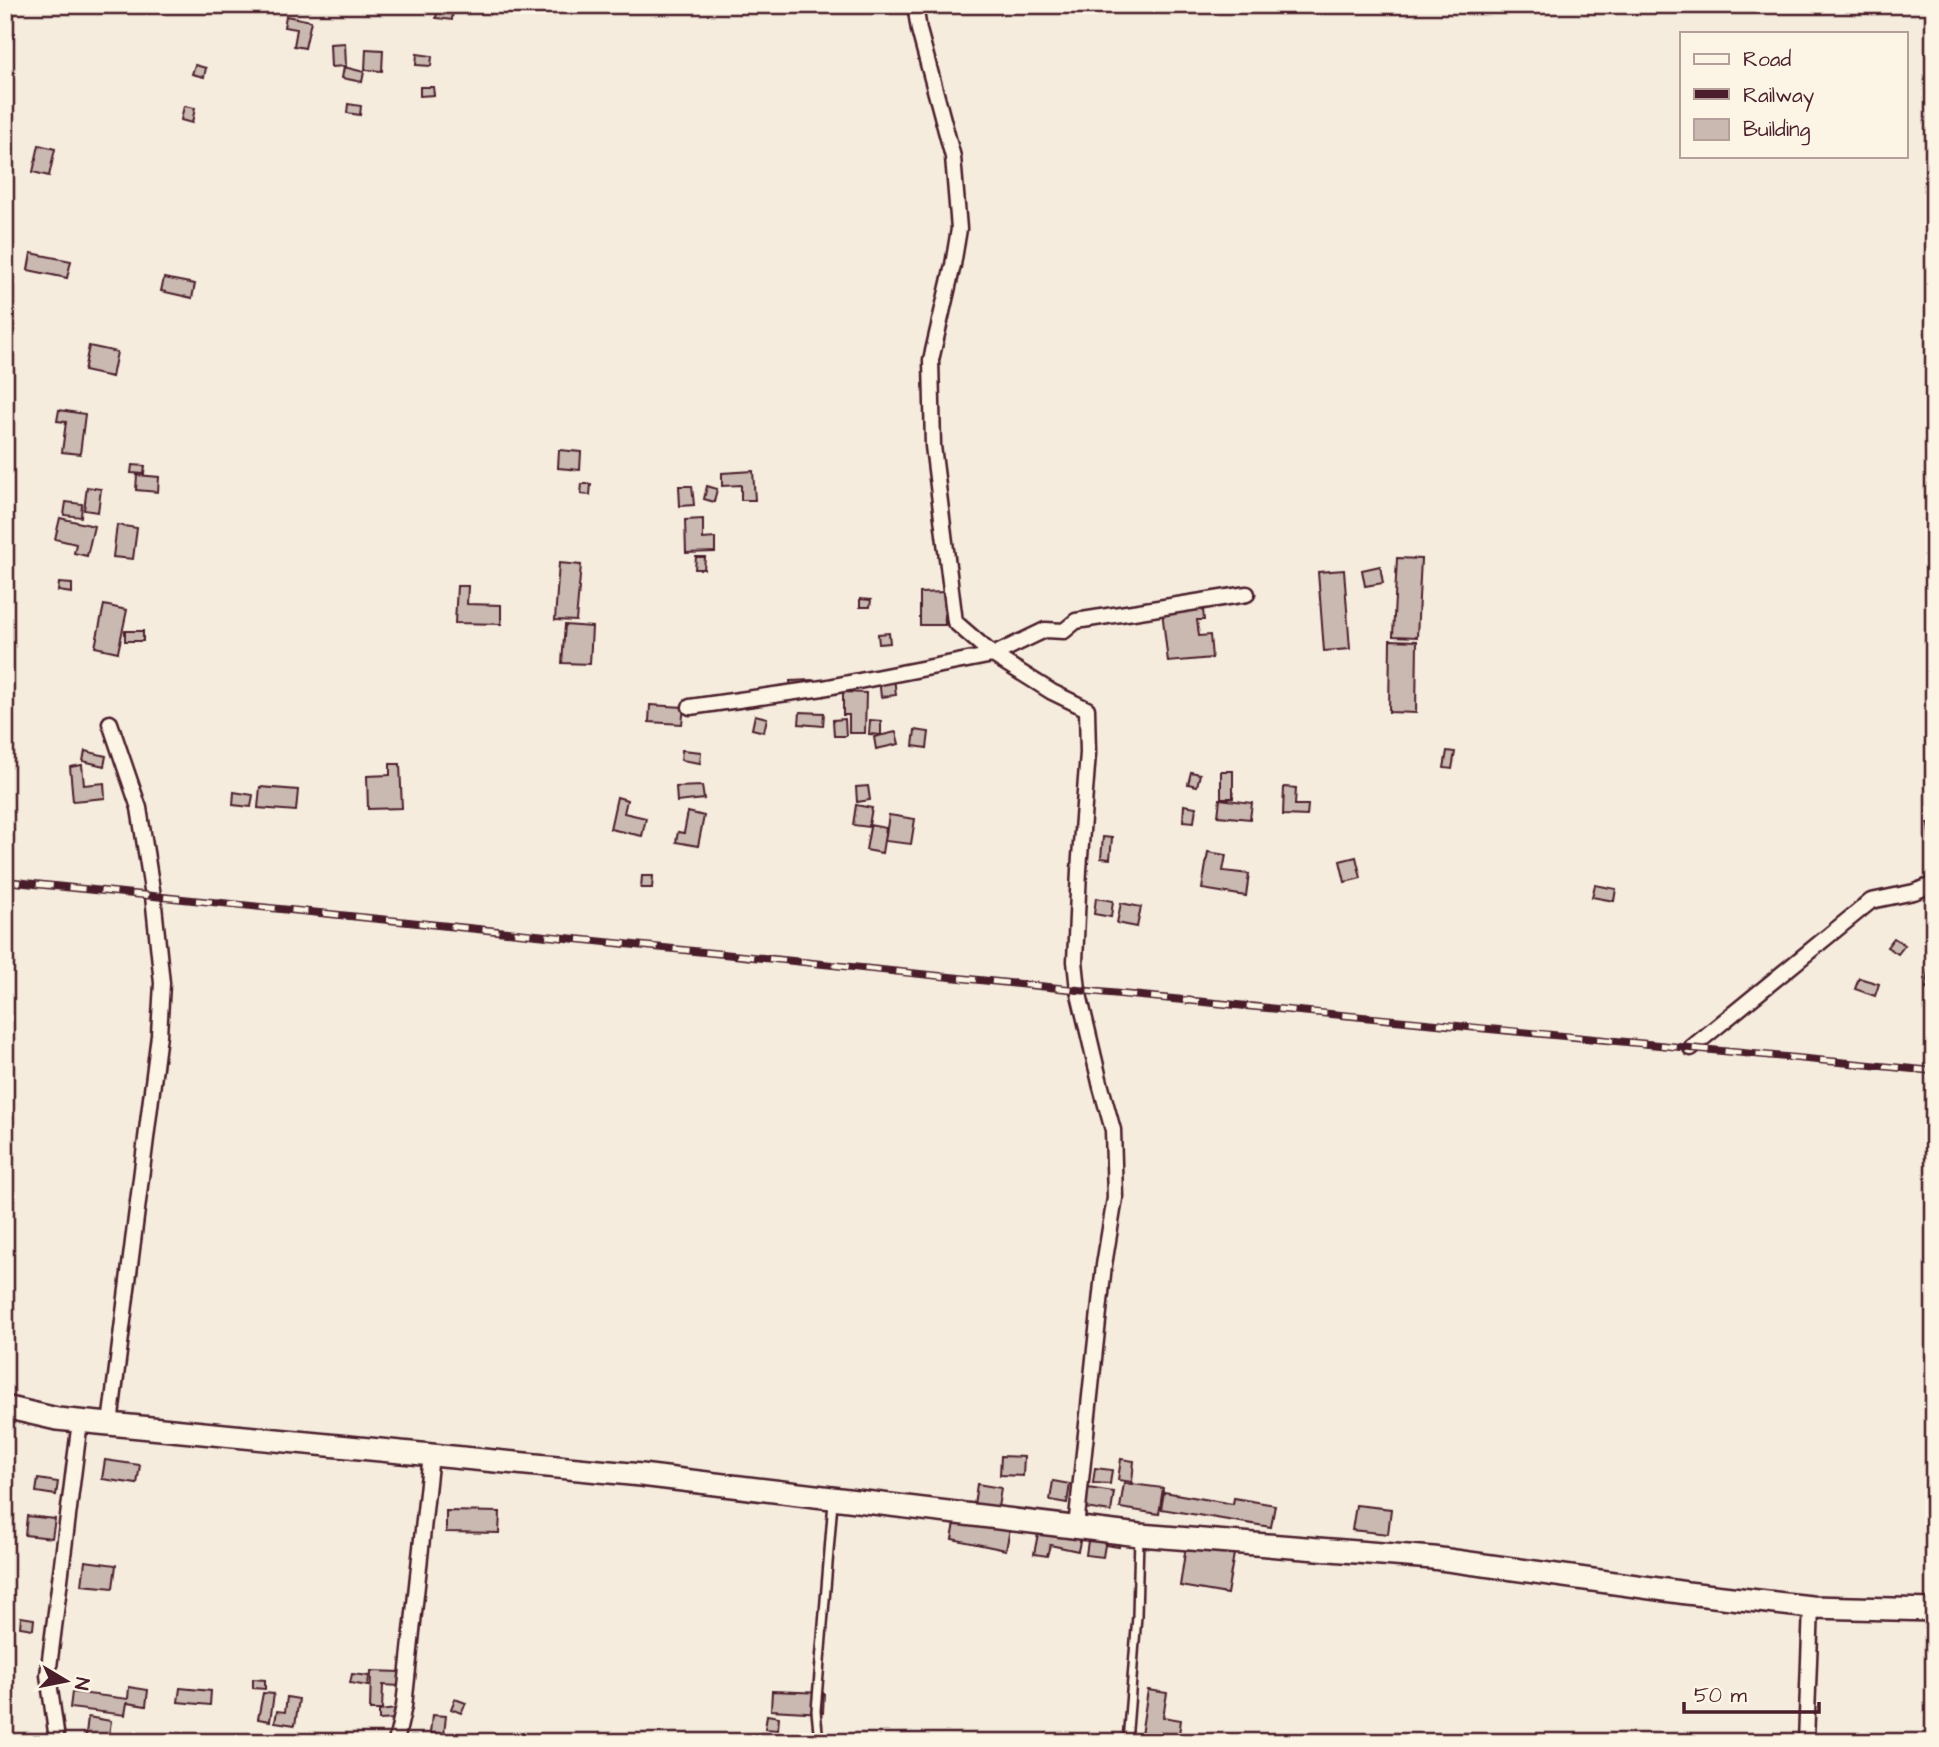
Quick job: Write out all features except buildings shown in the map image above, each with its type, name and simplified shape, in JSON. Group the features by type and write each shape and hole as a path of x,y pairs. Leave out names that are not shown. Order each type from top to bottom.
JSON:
{"main road":[{"path":"5,1407 80,1422 641,1475 1139,1535 1433,1558 1811,1607 1934,1609"}],"street":[{"path":"915,5 919,30 953,157 959,229 931,360 933,446 955,622 993,655 1052,692 1087,709 1088,753 1074,961 1078,990 1113,1130 1115,1198 1104,1265 1076,1527"},
{"path":"690,707 823,688 993,655 1045,631 1064,631 1076,621 1247,594"},
{"path":"110,723 139,808 154,905 162,983 159,1035 110,1424"},
{"path":"1691,1048 1871,901 1914,892 1934,884"},
{"path":"56,1742 57,1732 48,1675 80,1422"},
{"path":"396,1742 404,1706 431,1455"},
{"path":"1806,1742 1811,1607"}],"lane":[{"path":"819,1742 816,1711 833,1498"},
{"path":"1127,1742 1137,1616 1139,1535"}],"railway":[{"path":"5,881 1078,990 1934,1071"}]}
